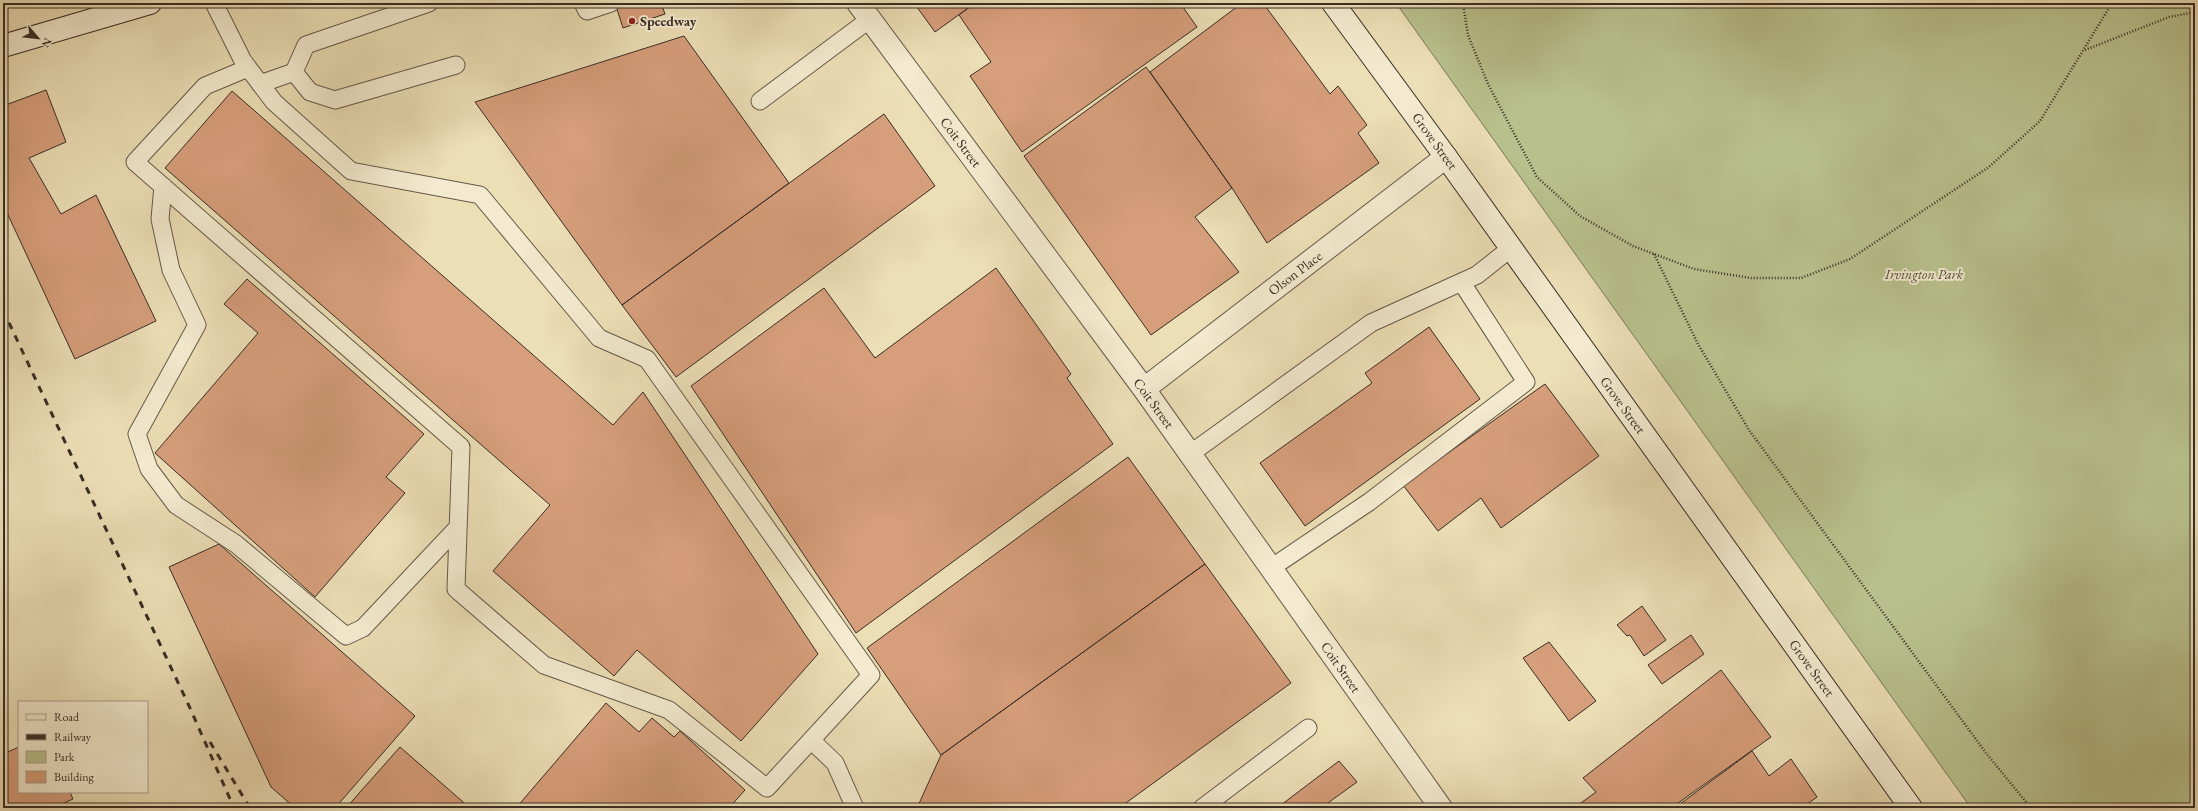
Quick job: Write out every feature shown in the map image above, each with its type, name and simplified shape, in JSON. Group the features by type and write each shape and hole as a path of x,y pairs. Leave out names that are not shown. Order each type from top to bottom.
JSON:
{"street":[{"path":"3,46 150,3"},
{"name":"Grove Street","path":"1333,3 1446,157 1911,808"},
{"name":"Coit Street","path":"864,11 1144,389 1441,808"},
{"name":"Olson Place","path":"1144,389 1446,157"}],"lane":[{"path":"214,3 248,68 274,102 351,171 480,195 599,338 647,359 871,675 767,788 669,710 544,665 456,589 461,447 135,162 205,86 248,68"},
{"path":"260,84 294,72 306,45 429,3"},
{"path":"583,3 587,11 611,3"},
{"path":"760,101 864,11"},
{"path":"294,72 310,92 335,100 456,65"},
{"path":"163,186 160,219 171,270 196,325 137,434 149,469 176,505 236,544 346,636 363,628 458,528"},
{"path":"1190,454 1371,323 1478,275 1511,248"},
{"path":"1271,568 1369,502 1526,382 1462,283"},
{"path":"1202,808 1308,728"},
{"path":"811,740 834,763 855,808"}],"path":[{"path":"1463,3 1468,35 1488,84 1537,177 1580,216 1633,246 1694,269 1751,278 1802,278 1850,259 1989,167 2040,121 2112,3"},
{"path":"2084,50 2169,17 2195,12"},
{"path":"2195,148 2192,157 2195,170"},
{"path":"1654,254 1698,344 1749,430 1986,753 2031,808"}],"green space":[{"name":"Irvington Park","path":"1396,3 2195,3 2195,808 1971,808"}],"building":[{"name":"Speedway","path":"615,3 661,3 665,14 623,28"},
{"path":"914,3 975,3 935,32"},
{"path":"975,3 1180,3 1197,27 1022,152 970,76 991,62 959,15"},
{"path":"1242,3 1263,3 1330,94 1338,86 1367,125 1358,133 1379,163 1267,243 1232,188 1150,72"},
{"path":"684,36 789,183 622,305 475,102"},
{"path":"1146,67 1232,188 1195,217 1239,272 1151,335 1024,156"},
{"path":"46,90 66,142 29,158 61,214 96,195 156,321 75,359 3,204 3,106"},
{"path":"232,91 613,425 643,392 818,654 741,741 637,650 614,676 493,571 550,505 165,168"},
{"path":"884,114 935,186 676,377 622,305"},
{"path":"996,268 1071,374 1067,378 1113,444 856,633 691,386 824,288 875,358"},
{"path":"247,279 424,434 386,477 405,493 315,597 155,453 258,333 224,304"},
{"path":"1429,327 1480,399 1305,526 1260,463 1372,383 1365,373"},
{"path":"1545,384 1599,456 1501,528 1481,498 1438,531 1403,485"},
{"path":"1128,457 1205,564 941,755 867,648"},
{"path":"219,544 415,716 335,808 295,808 271,787 169,567"},
{"path":"1205,564 1291,683 1119,808 917,808 941,755"},
{"path":"1642,606 1666,640 1644,656 1630,635 1627,636 1617,625"},
{"path":"1691,635 1704,654 1662,684 1648,665"},
{"path":"1549,642 1596,701 1569,721 1523,658"},
{"path":"1721,670 1771,737 1671,808 1574,808 1596,792 1583,778"},
{"path":"606,703 639,732 652,718 674,737 680,731 745,790 729,808 516,808"},
{"path":"18,747 18,793 70,793 73,799 53,808 3,808 3,754"},
{"path":"400,747 470,808 346,808"},
{"path":"1752,751 1769,776 1791,759 1817,797 1802,808 1676,807"},
{"path":"1339,761 1357,782 1321,808 1277,808"}],"railway":[{"path":"3,310 190,708 234,808"},
{"path":"210,742 250,808"}],"place":[{"name":"Speedway","path":"632,21"}]}
